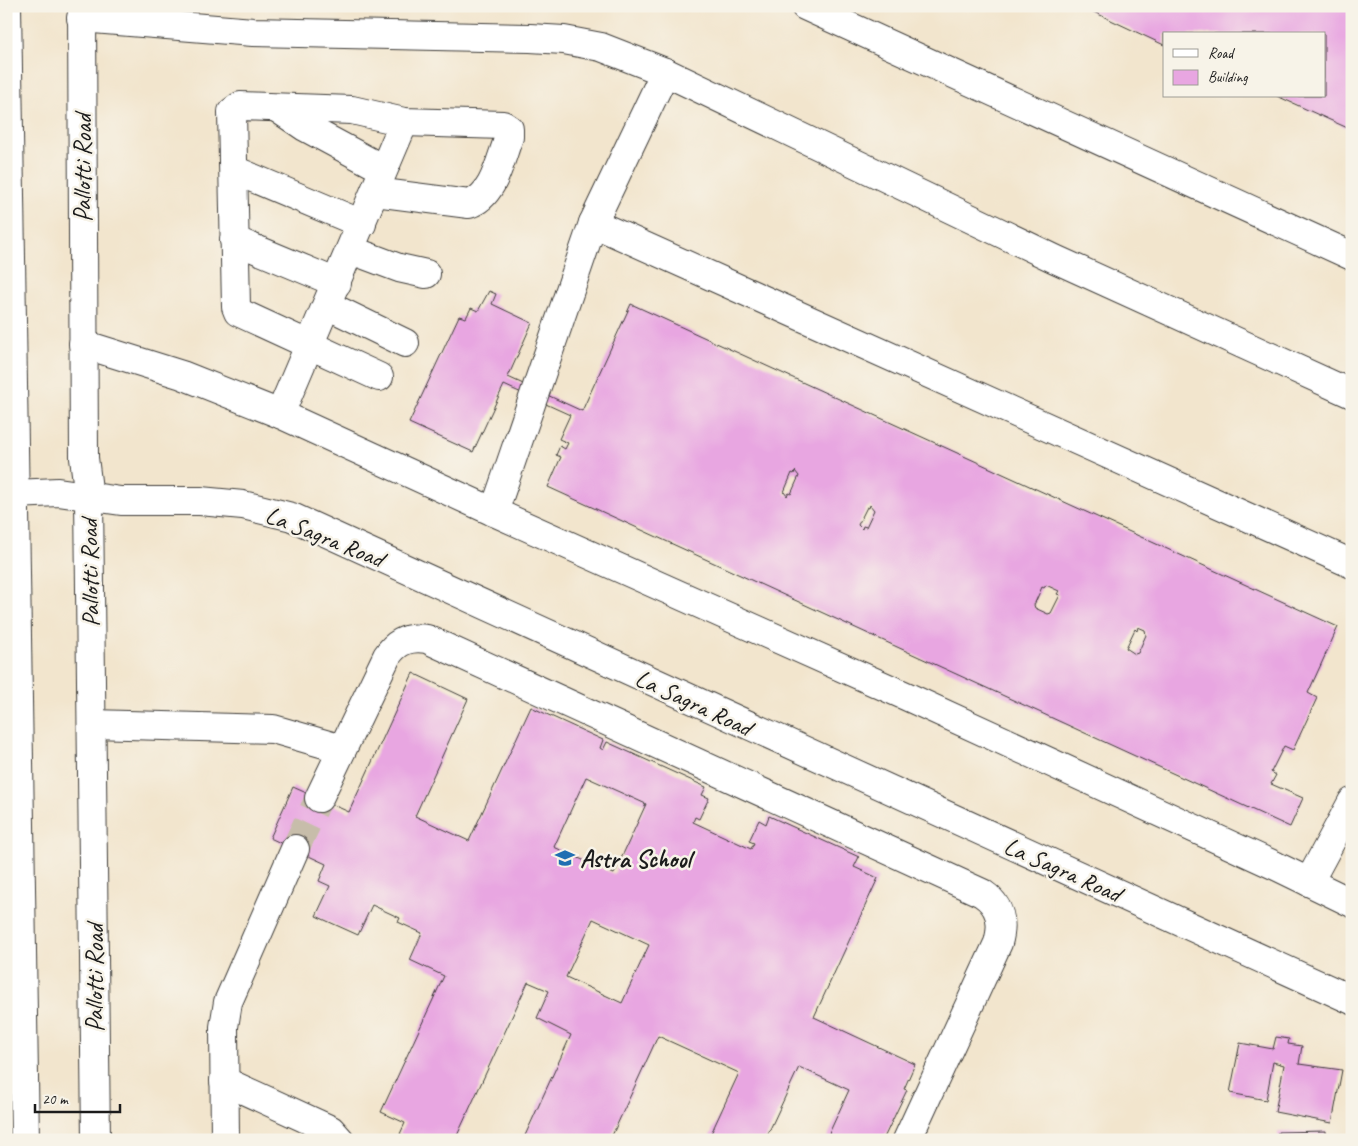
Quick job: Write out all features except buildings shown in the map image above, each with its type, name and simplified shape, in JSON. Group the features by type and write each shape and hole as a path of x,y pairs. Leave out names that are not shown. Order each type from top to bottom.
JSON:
{"street":[{"path":"7,6 25,1140"},
{"path":"805,6 1352,256"},
{"path":"81,12 253,32 564,40 601,47 665,72 1055,259 1352,394"},
{"name":"Pallotti Road","path":"81,12 84,458 89,497 96,1140"},
{"path":"494,512 593,223 665,72"},
{"path":"277,108 379,180 469,204 476,202 488,192 509,137 509,129 503,126 404,122 352,110 240,106 232,112 236,307 238,312 379,377"},
{"path":"280,414 404,122"},
{"path":"234,170 362,224"},
{"path":"593,223 1352,564"},
{"path":"234,240 332,294 405,343"},
{"path":"351,250 399,268 426,274"},
{"path":"83,344 182,375 280,414 908,697 1352,903"},
{"name":"La Sagra Road","path":"15,494 58,492 121,501 200,501 226,503 244,505 292,517 1352,1000"},
{"path":"319,798 392,648 409,638 427,639 988,898 998,911 1001,921 998,943 907,1140"},
{"path":"92,724 273,729 342,750"},
{"path":"1309,882 1352,802"},
{"path":"225,1140 224,1027 228,1002 295,849"},
{"path":"224,1082 331,1130 340,1140"}],"tunnel":[{"path":"295,849 319,798"}],"place":[{"name":"Astra School","path":"565,858"}]}
